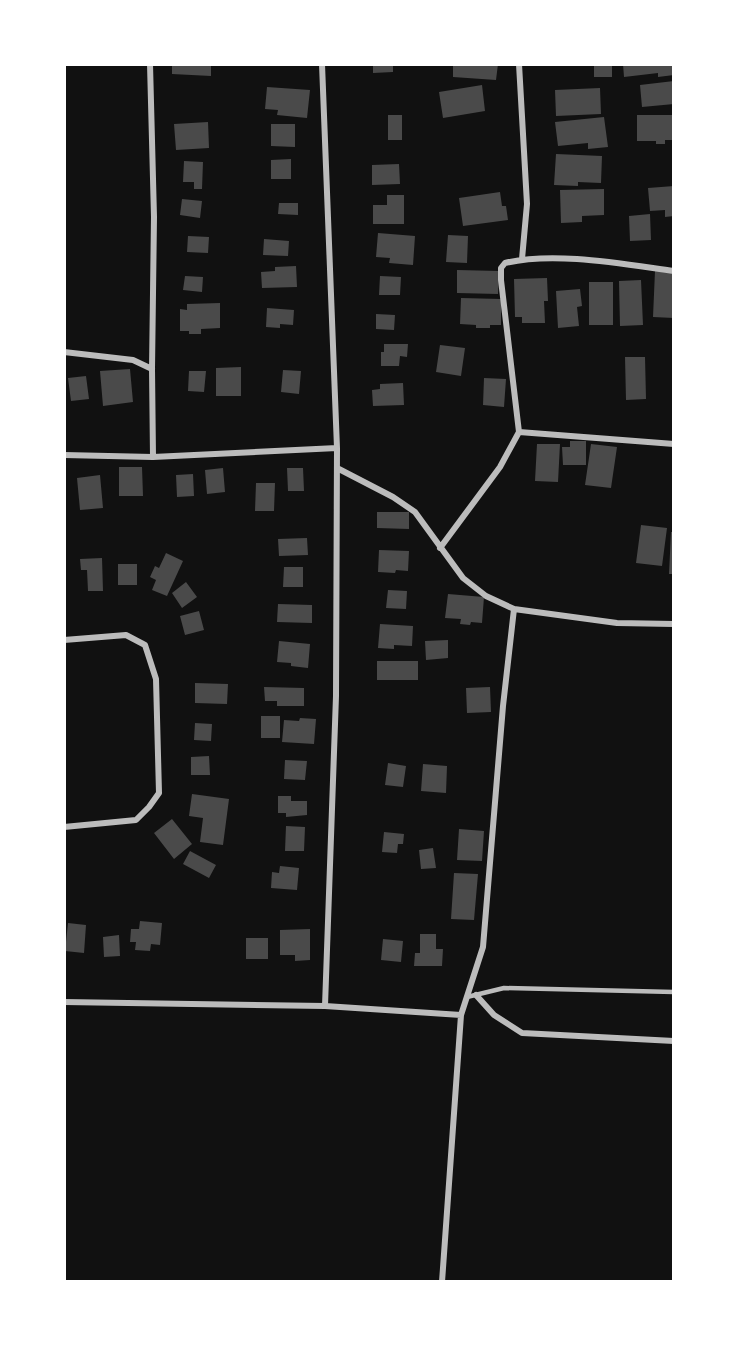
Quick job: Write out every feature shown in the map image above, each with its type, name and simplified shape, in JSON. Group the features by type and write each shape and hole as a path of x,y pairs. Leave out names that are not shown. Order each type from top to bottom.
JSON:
{"street":[{"path":"150,64 154,217 153,457"},
{"path":"322,64 337,448 336,696 325,1006"},
{"path":"519,64 527,204 522,258"},
{"path":"440,548 500,467 519,432 501,280 501,268 505,262 522,258 578,260 674,271"},
{"path":"64,352 133,360 152,369"},
{"path":"519,432 674,444"},
{"path":"64,455 153,457 337,448"},
{"path":"337,468 393,497 415,512 463,578 486,596 514,609 617,623 674,624"},
{"path":"442,1281 461,1015 483,947 503,706 514,609"},
{"path":"64,640 126,635 145,645 156,678 159,793 149,807 135,820 64,827"},
{"path":"476,995 494,1015 522,1033 674,1041"},
{"path":"64,1002 325,1006 461,1015"}],"lane":[{"path":"467,997 504,988 674,992"}],"building":[{"path":"172,64 211,64 211,76 172,74"},
{"path":"373,64 393,64 393,72 373,73"},
{"path":"453,64 498,64 496,80 453,77"},
{"path":"594,64 612,64 612,77 594,77"},
{"path":"623,64 674,64 674,75 658,77 658,73 624,77"},
{"path":"674,81 674,104 642,107 640,85"},
{"path":"482,85 485,111 443,118 439,92"},
{"path":"267,87 310,90 307,118 277,115 278,110 265,109"},
{"path":"600,88 601,114 556,116 555,90"},
{"path":"388,115 402,115 402,140 388,140"},
{"path":"637,115 674,115 674,140 665,140 665,144 656,144 656,141 637,141"},
{"path":"604,117 608,147 588,149 588,143 558,146 555,122"},
{"path":"208,122 209,148 176,150 174,124"},
{"path":"271,124 295,124 295,147 271,146"},
{"path":"556,154 602,156 601,183 578,182 578,186 554,185"},
{"path":"291,159 291,179 271,179 271,160"},
{"path":"184,161 203,162 202,189 194,189 194,182 183,182"},
{"path":"399,164 400,184 372,185 372,165"},
{"path":"674,186 674,216 665,217 665,210 650,211 648,188"},
{"path":"604,189 604,215 582,216 582,222 561,223 560,190"},
{"path":"500,192 502,206 506,206 508,220 463,226 459,198"},
{"path":"387,195 404,195 404,224 373,224 373,205 387,205"},
{"path":"182,199 202,201 200,218 180,215"},
{"path":"279,203 298,203 298,215 278,214"},
{"path":"650,214 651,240 630,241 629,216"},
{"path":"378,233 415,236 413,265 389,263 390,258 376,257"},
{"path":"448,235 468,236 467,263 446,262"},
{"path":"188,236 209,237 208,253 187,252"},
{"path":"264,239 289,241 288,256 263,255"},
{"path":"296,266 297,287 262,288 261,272 275,271 275,267"},
{"path":"457,270 499,271 498,294 457,293"},
{"path":"655,271 674,272 674,318 653,317"},
{"path":"185,276 203,277 202,292 183,290"},
{"path":"380,276 401,277 400,295 379,295"},
{"path":"547,278 548,301 544,301 545,323 522,323 522,317 515,317 514,279"},
{"path":"641,280 643,325 620,326 619,281"},
{"path":"589,282 613,282 613,325 589,325"},
{"path":"580,289 582,306 577,307 579,326 558,328 556,291"},
{"path":"461,298 501,299 501,325 476,328 476,325 460,324"},
{"path":"220,303 220,328 201,329 201,334 180,331 180,309 187,310 187,304"},
{"path":"267,308 294,310 293,325 280,324 280,328 266,327"},
{"path":"376,314 395,315 394,330 376,329"},
{"path":"384,344 408,344 407,357 400,356 399,366 381,366 381,352 384,352"},
{"path":"440,345 465,348 461,376 436,372"},
{"path":"625,357 645,357 646,399 626,400"},
{"path":"241,367 241,396 216,396 216,368"},
{"path":"130,369 133,402 103,406 100,371"},
{"path":"283,370 301,371 299,394 281,392"},
{"path":"189,371 206,371 204,392 188,391"},
{"path":"86,376 89,399 71,401 68,378"},
{"path":"484,378 506,379 504,407 483,405"},
{"path":"403,383 404,405 373,406 372,390 380,389 380,384"},
{"path":"570,441 586,441 586,465 563,465 562,447 570,447"},
{"path":"537,444 560,444 558,482 535,481"},
{"path":"591,444 617,447 611,488 585,485"},
{"path":"119,467 142,467 143,496 119,496"},
{"path":"223,468 225,492 207,494 205,470"},
{"path":"287,468 303,468 304,491 288,491"},
{"path":"193,474 194,496 177,497 176,475"},
{"path":"100,475 103,508 80,510 77,478"},
{"path":"256,483 275,483 274,511 255,511"},
{"path":"377,512 409,512 409,529 377,528"},
{"path":"641,525 667,528 662,566 636,563"},
{"path":"671,532 674,532 674,574 669,574"},
{"path":"307,538 308,555 279,556 278,539"},
{"path":"379,550 409,551 408,571 378,572"},
{"path":"166,553 183,561 167,596 152,590 156,580 150,577 155,566 159,568"},
{"path":"102,558 103,591 88,591 87,570 81,570 80,559"},
{"path":"118,564 137,564 137,585 118,585"},
{"path":"284,567 303,567 303,587 283,587"},
{"path":"186,582 197,597 182,608 172,593"},
{"path":"388,590 407,591 406,609 386,608"},
{"path":"448,594 484,597 482,623 460,624 461,619 445,618"},
{"path":"278,604 312,605 312,623 277,622"},
{"path":"199,611 204,630 185,635 180,616"},
{"path":"380,624 413,626 412,646 394,645 394,649 378,648"},
{"path":"448,640 448,658 426,660 425,641"},
{"path":"279,641 310,644 308,668 277,662"},
{"path":"377,661 418,661 418,680 377,680"},
{"path":"195,683 228,684 227,704 195,703"},
{"path":"264,687 304,688 304,706 277,706 277,701 265,701"},
{"path":"490,687 491,712 467,713 466,688"},
{"path":"261,716 280,716 280,738 261,738"},
{"path":"300,718 316,719 314,744 282,742 284,720 299,721"},
{"path":"195,723 212,724 211,741 194,740"},
{"path":"209,756 210,775 191,775 191,757"},
{"path":"285,760 307,761 305,780 284,779"},
{"path":"388,763 406,766 403,787 385,785"},
{"path":"423,764 447,766 446,793 421,791"},
{"path":"192,794 229,799 223,845 200,842 203,818 189,816"},
{"path":"278,796 291,796 291,801 307,801 307,815 286,817 286,813 278,813"},
{"path":"172,819 192,844 174,859 154,833"},
{"path":"286,826 305,827 304,851 285,851"},
{"path":"459,829 484,831 482,861 457,860"},
{"path":"384,832 404,834 403,844 398,844 397,853 382,852"},
{"path":"433,848 436,868 421,869 419,850"},
{"path":"190,851 216,865 209,878 183,864"},
{"path":"280,866 299,868 297,890 271,888 272,872 279,873"},
{"path":"454,873 478,874 474,920 451,919"},
{"path":"140,921 162,923 160,945 151,944 150,951 135,950 136,942 130,942 131,929 139,929"},
{"path":"68,923 86,925 84,953 65,951"},
{"path":"310,929 310,960 295,961 295,955 280,955 280,930"},
{"path":"420,934 436,934 436,949 443,949 442,966 414,966 415,953 420,953"},
{"path":"119,935 120,956 104,957 103,937"},
{"path":"246,938 268,938 268,959 246,959"},
{"path":"383,939 403,941 401,962 381,960"}]}
